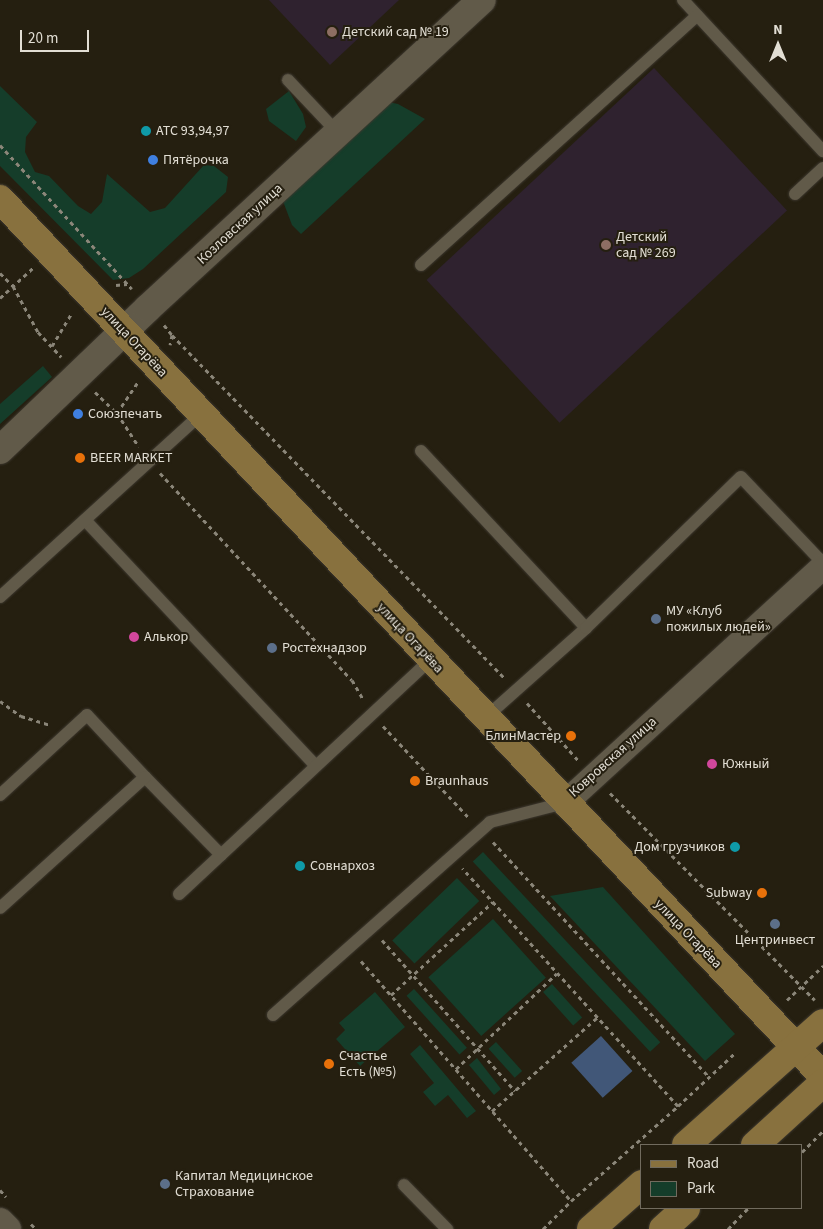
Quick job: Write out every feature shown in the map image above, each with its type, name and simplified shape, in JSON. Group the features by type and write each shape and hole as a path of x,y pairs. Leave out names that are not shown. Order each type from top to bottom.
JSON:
{"main road":[{"name":"улица Огарёва","path":"0,199 564,803 823,1076"},
{"path":"687,1144 823,1024"},
{"path":"756,1144 823,1083"},
{"path":"591,1229 640,1186"},
{"path":"663,1229 685,1209"}],"street":[{"name":"Козловская улица","path":"0,450 77,375 482,0"},
{"name":"Ковровская улица","path":"564,803 823,565"},
{"path":"0,1222 7,1229"}],"lane":[{"path":"682,0 823,151"},
{"path":"421,265 697,16"},
{"path":"288,80 338,133"},
{"path":"795,194 823,168"},
{"path":"0,597 201,414"},
{"path":"421,451 586,628"},
{"path":"485,718 586,628 741,477 823,565"},
{"path":"85,520 316,766"},
{"path":"179,894 430,660"},
{"path":"0,794 88,715 144,778 221,854"},
{"path":"0,908 144,778"},
{"name":"Ковровская улица","path":"273,1015 490,822 564,803"},
{"path":"404,1185 447,1229"}],"path":[{"path":"0,145 127,284"},
{"path":"0,298 50,253"},
{"path":"0,273 13,286 38,332 77,375"},
{"path":"172,335 516,690 593,776 823,1007"},
{"path":"117,413 149,461 352,680 372,714 710,1077"},
{"path":"0,702 21,716 69,732"},
{"path":"452,857 678,1106"},
{"path":"391,995 493,902"},
{"path":"371,928 515,1091"},
{"path":"349,948 571,1201"},
{"path":"787,1000 823,966"},
{"path":"456,1069 558,973"},
{"path":"492,1111 598,1017"},
{"path":"543,1229 571,1201 735,1053"},
{"path":"803,1151 823,1132"},
{"path":"728,1229 747,1209"}],"shaded area":[{"name":"Детский сад № 19","path":"269,0 399,0 330,65"},
{"name":"Детский сад № 269","path":"654,68 787,211 560,423 427,280"}],"green space":[{"path":"0,86 37,122 26,137 25,152 35,172 49,176 78,206 91,214 102,202 107,174 150,212 165,208 204,165 214,166 228,177 226,192 143,269 129,278 113,280 0,166"},
{"path":"289,91 303,114 306,127 296,141 269,121 266,109"},
{"path":"384,101 398,104 425,119 301,234 292,225 281,196"},
{"path":"43,366 52,377 0,424 0,404"},
{"path":"483,852 660,1042 650,1052 473,862"},
{"path":"457,878 479,901 414,964 392,941"},
{"path":"603,887 735,1034 705,1061 550,896"},
{"path":"493,919 546,978 481,1036 428,977"},
{"path":"552,984 582,1017 573,1025 543,992"},
{"path":"414,989 467,1048 459,1054 407,996"},
{"path":"375,992 405,1027 360,1066 336,1039 345,1030 339,1023"},
{"path":"496,1042 522,1071 515,1078 489,1049"},
{"path":"420,1045 476,1111 467,1118 448,1095 435,1106 423,1092 434,1083 410,1054"},
{"path":"477,1058 501,1089 494,1095 469,1065"}],"water":[{"path":"601,1036 632,1071 603,1098 571,1063"}],"place":[{"name":"Детский сад № 19","path":"332,32"},
{"name":"АТС 93,94,97","path":"146,131"},
{"name":"Пятёрочка","path":"153,160"},
{"name":"Детский сад № 269","path":"606,245"},
{"name":"Союзпечать","path":"78,414"},
{"name":"BEER MARKET","path":"80,458"},
{"name":"МУ «Клуб пожилых людей»","path":"656,619"},
{"name":"Алькор","path":"134,637"},
{"name":"Ростехнадзор","path":"272,648"},
{"name":"БлинМастер","path":"571,736"},
{"name":"Южный","path":"712,764"},
{"name":"Braunhaus","path":"415,781"},
{"name":"Дом грузчиков","path":"735,847"},
{"name":"Совнархоз","path":"300,866"},
{"name":"Subway","path":"762,893"},
{"name":"Центринвест","path":"775,924"},
{"name":"Счастье Есть (№5)","path":"329,1064"},
{"name":"Капитал Медицинское Страхование","path":"165,1184"}]}
